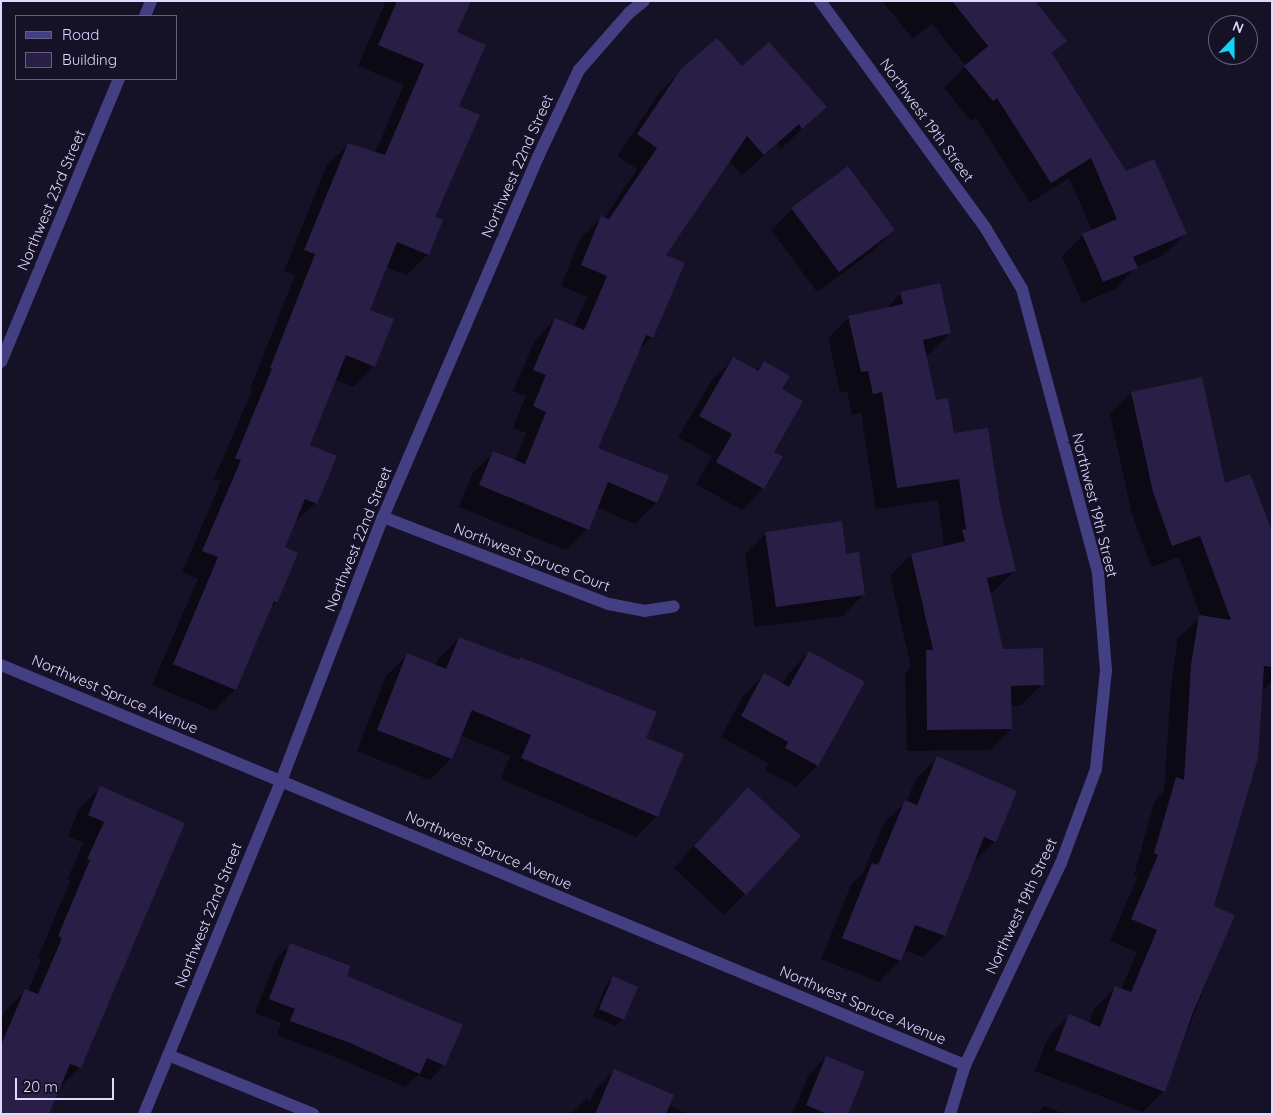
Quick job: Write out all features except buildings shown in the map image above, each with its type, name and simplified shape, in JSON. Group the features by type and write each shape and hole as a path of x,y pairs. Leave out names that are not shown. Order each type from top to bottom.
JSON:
{"street":[{"path":"145,15 151,1"},
{"name":"Northwest 22nd Street","path":"144,1114 281,781 383,517 538,157 579,70 629,13 644,1"},
{"name":"Northwest 19th Street","path":"820,1 986,229 1022,289 1098,573 1106,670 1096,769 1061,862 965,1065 950,1114"},
{"name":"Northwest 23rd Street","path":"1,362 119,80"},
{"name":"Northwest Spruce Court","path":"383,517 609,604 644,611 674,606"},
{"name":"Northwest Spruce Avenue","path":"1,665 965,1065"},
{"path":"168,1055 312,1114"}]}
